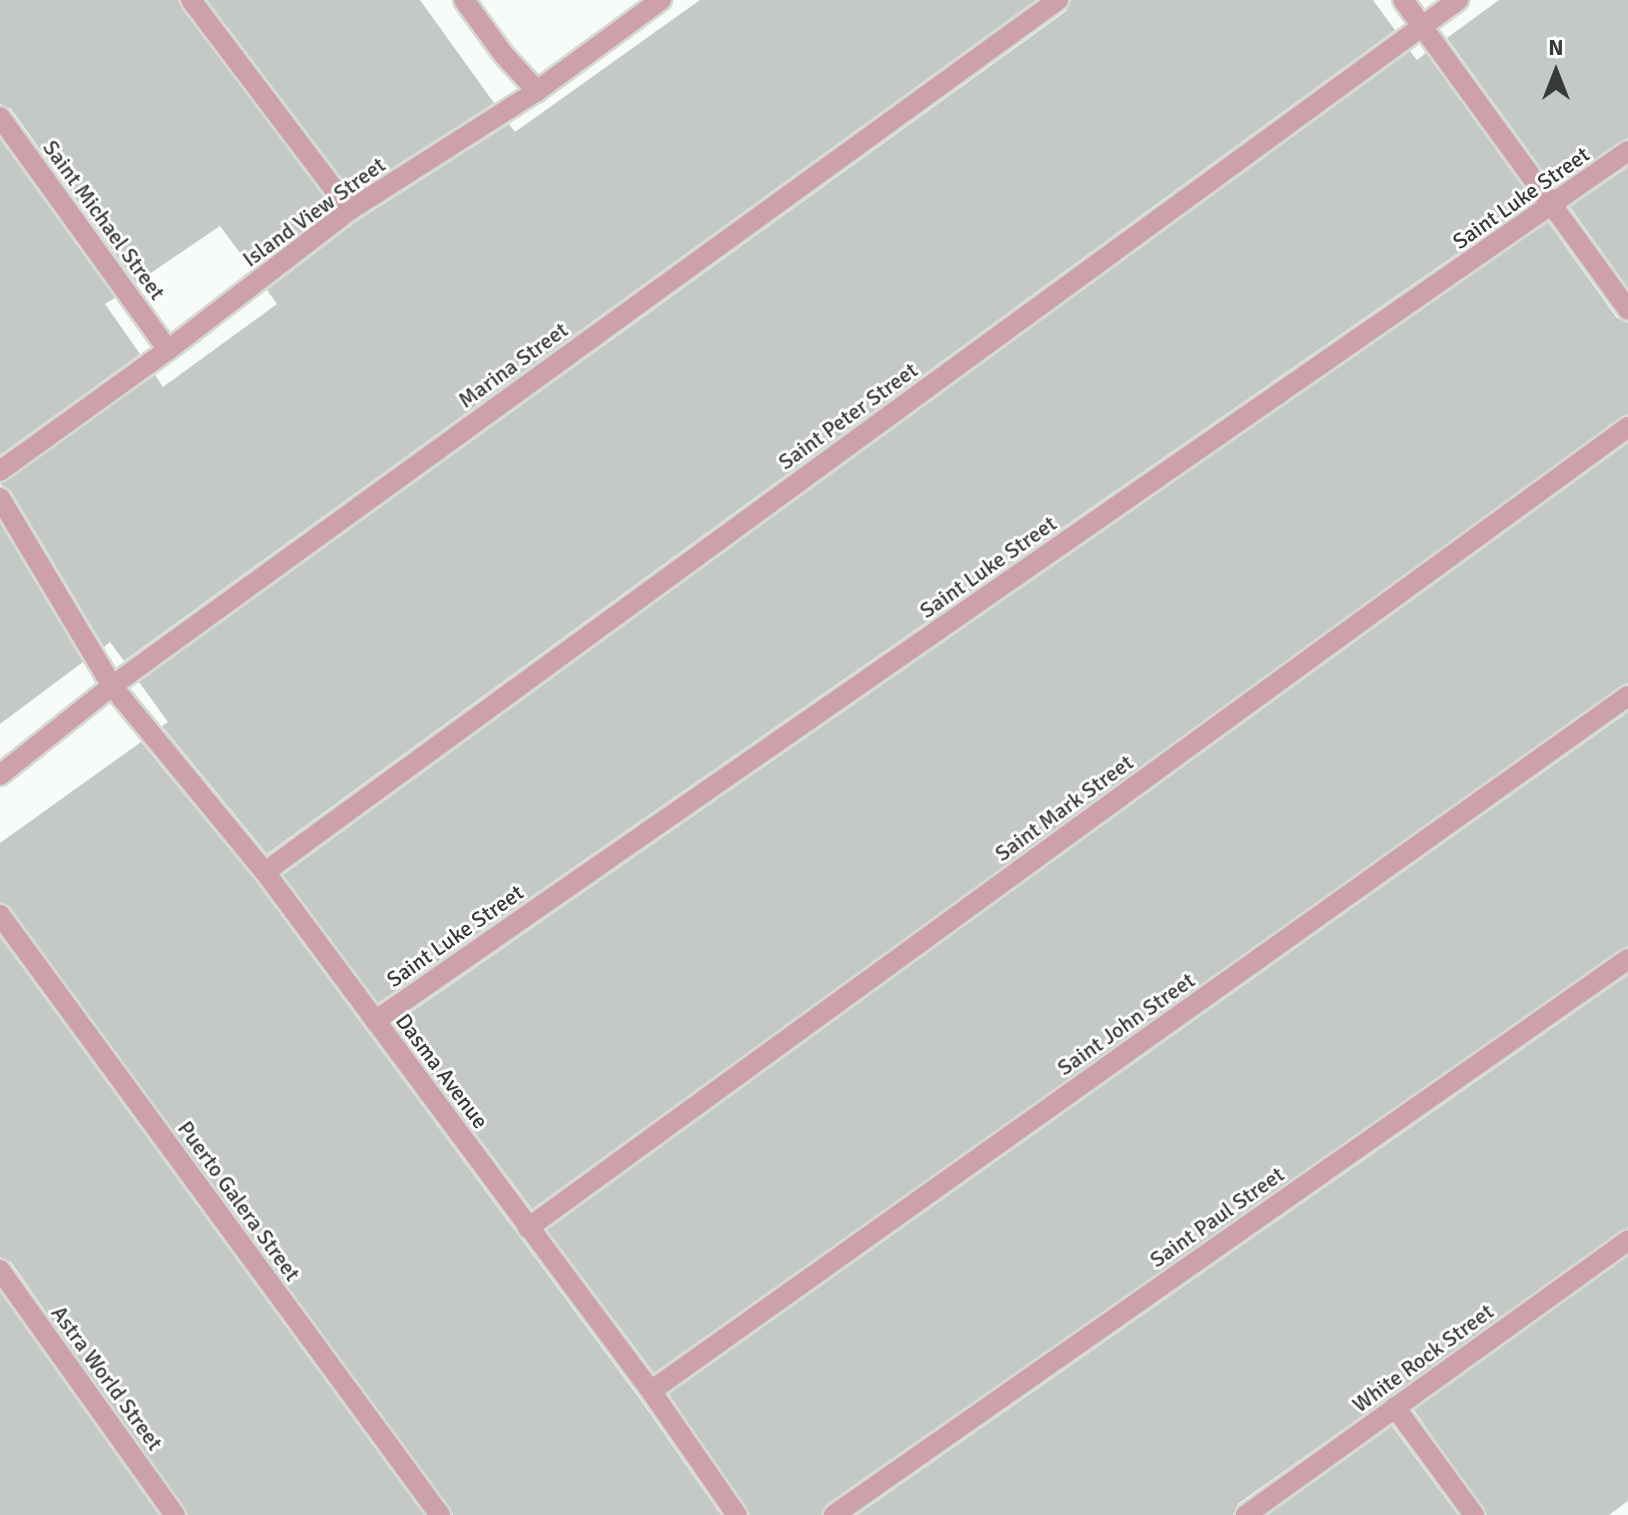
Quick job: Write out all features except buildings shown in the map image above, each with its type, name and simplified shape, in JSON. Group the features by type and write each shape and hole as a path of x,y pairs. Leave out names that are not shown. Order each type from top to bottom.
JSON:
{"street":[{"path":"191,0 350,210"},
{"path":"464,0 504,55 537,91"},
{"name":"Island View Street","path":"0,471 168,350 350,210 537,91 661,0"},
{"name":"Marina Street","path":"0,775 112,686 1058,0"},
{"path":"1403,0 1628,310"},
{"name":"Saint Peter Street","path":"265,872 1458,0"},
{"name":"Saint Michael Street","path":"0,117 168,350"},
{"name":"Saint Luke Street","path":"375,1021 1553,206 1628,151"},
{"name":"Saint Mark Street","path":"528,1228 1628,427"},
{"name":"Dasma Avenue","path":"0,498 112,686 265,872 651,1391 737,1515"},
{"name":"Saint John Street","path":"651,1391 1628,696"},
{"name":"Puerto Galera Street","path":"0,915 440,1515"},
{"name":"Saint Paul Street","path":"834,1515 1628,959"},
{"name":"White Rock Street","path":"1246,1515 1628,1240"},
{"name":"Astra World Street","path":"0,1270 175,1515"},
{"path":"1395,1407 1474,1515"}]}
